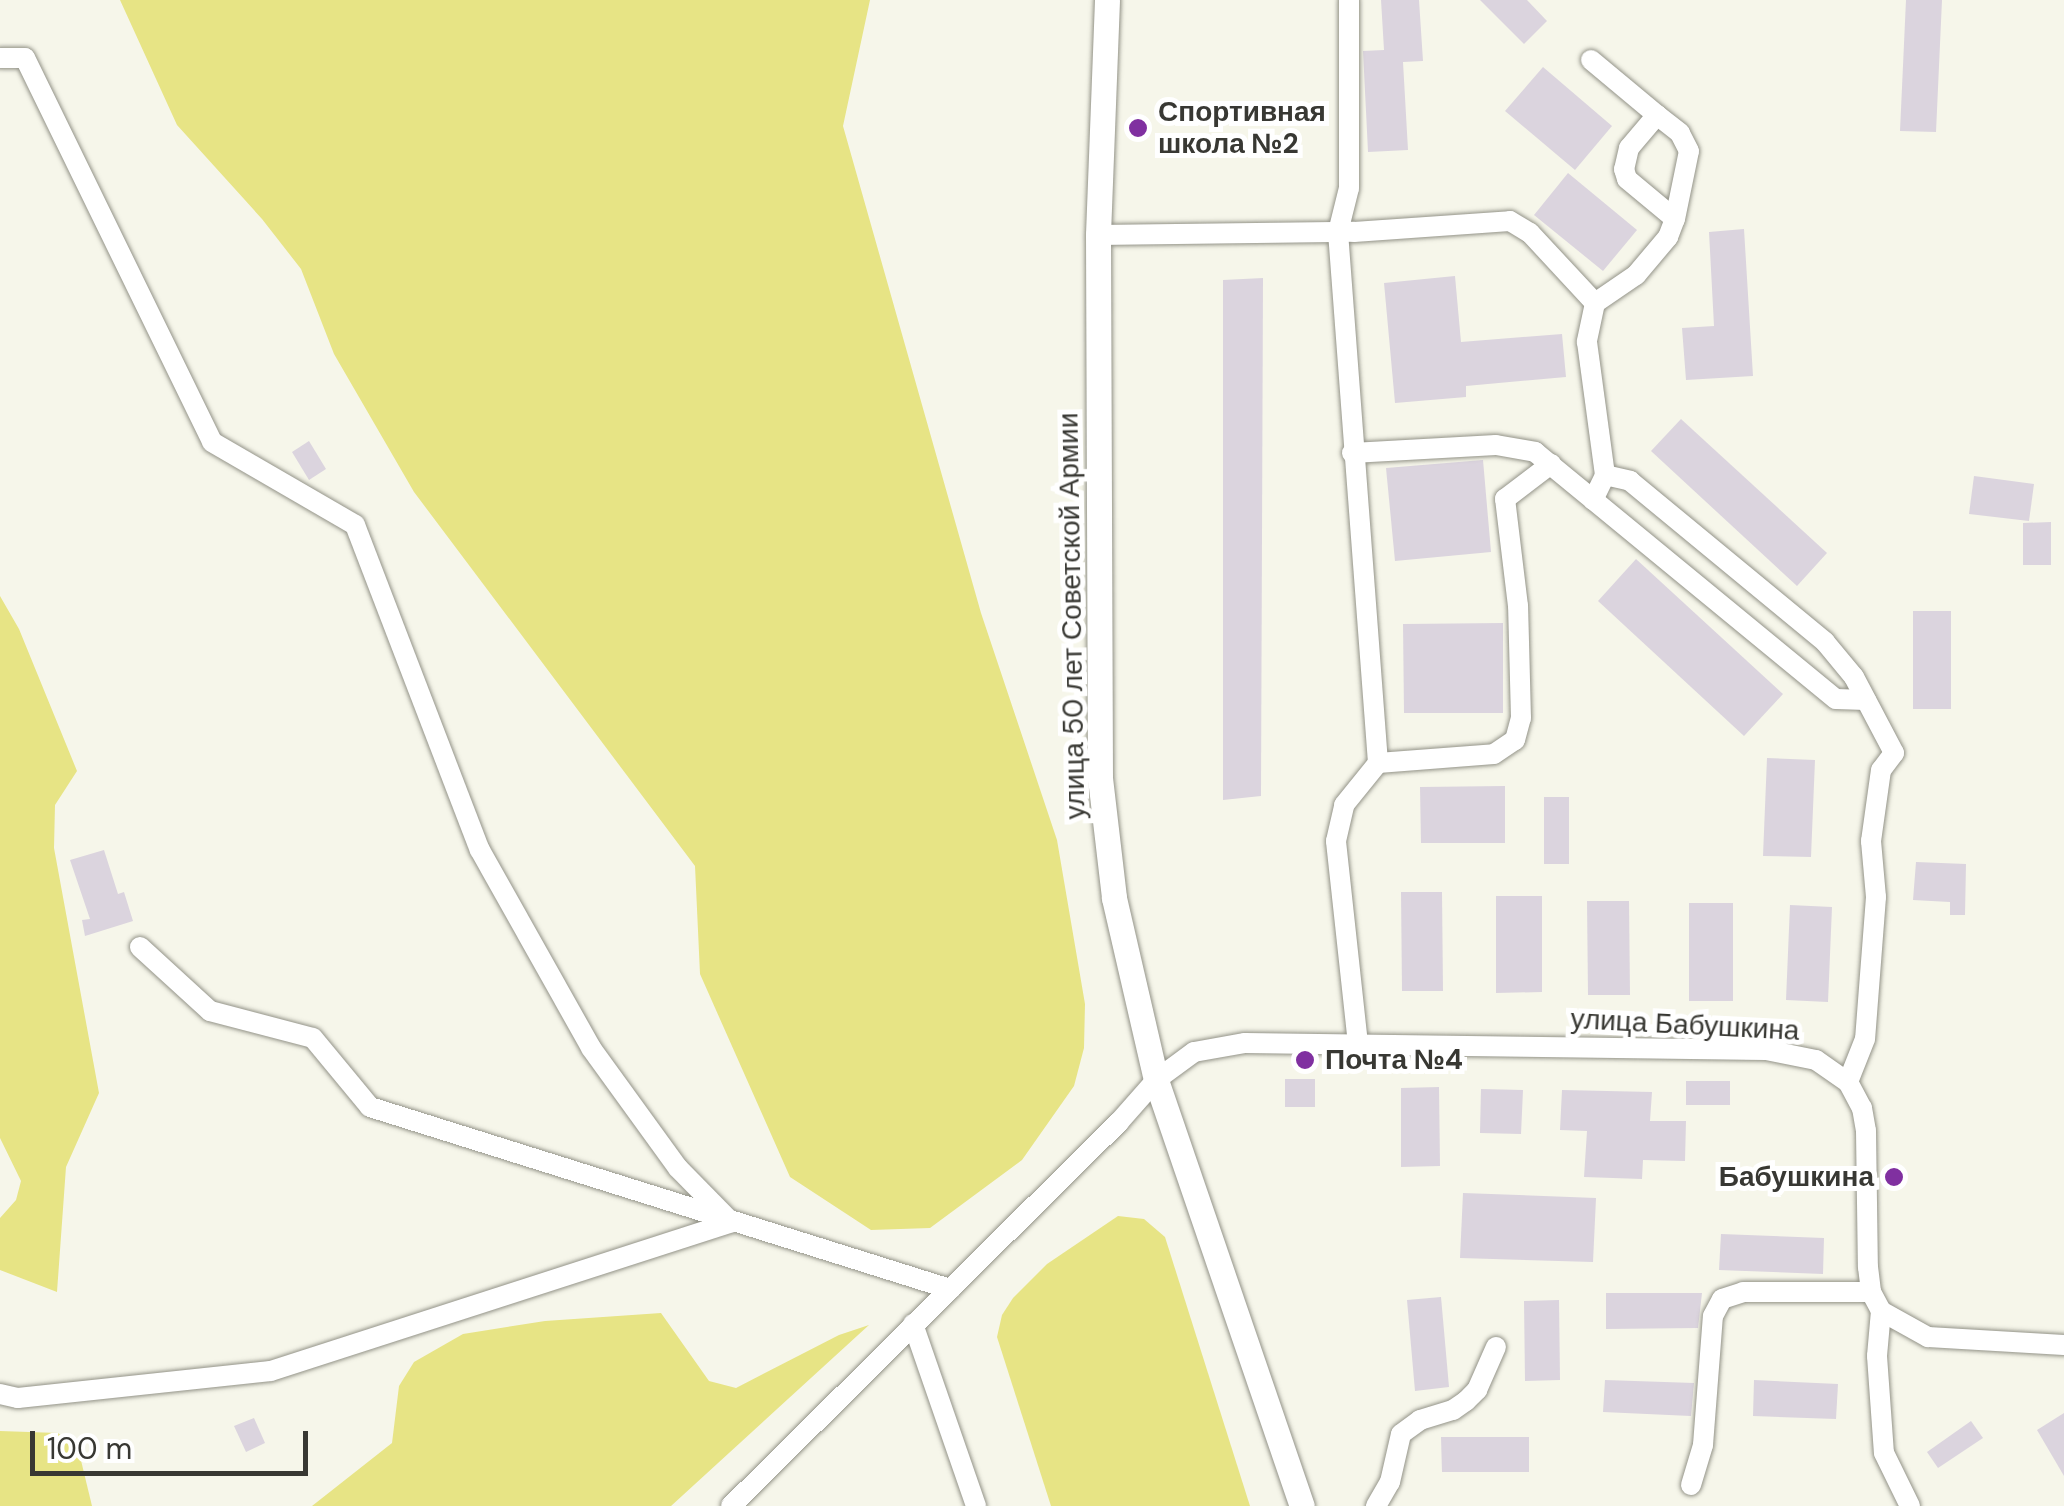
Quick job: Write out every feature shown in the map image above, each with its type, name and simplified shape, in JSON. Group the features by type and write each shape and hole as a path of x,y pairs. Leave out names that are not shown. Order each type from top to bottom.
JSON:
{"main road":[{"name":"улица 50 лет Советской Армии","path":"1107,0 1098,235 1100,778 1114,898 1156,1080 1302,1506"}],"street":[{"path":"1350,0 1349,188 1338,232 1378,763 1344,805 1336,842 1358,1044"},
{"path":"0,58 25,58 212,442 356,525 480,850 591,1048 678,1168 731,1222"},
{"path":"1591,60 1680,133 1689,151 1668,237 1636,276 1595,303 1587,342 1605,475 1593,500"},
{"path":"1657,115 1630,148 1624,169 1627,179 1674,219"},
{"path":"1098,235 1338,232 1510,222 1530,233 1595,303"},
{"path":"1352,453 1519,445 1551,464 1836,699 1866,700"},
{"path":"1378,763 1494,754 1515,740 1520,718 1518,606 1504,499 1551,464"},
{"path":"1605,475 1630,481 1644,491 1826,642 1866,700 1894,753 1881,770 1871,840 1876,897 1865,1040 1848,1082 1866,1131 1871,1292 1881,1311 1878,1356 1884,1452 1910,1506"},
{"path":"140,946 210,1011 312,1038 370,1106 950,1289"},
{"name":"улица Бабушкина","path":"731,1506 1156,1080 1194,1052 1212,1048 1358,1044 1766,1050 1816,1060 1848,1082"},
{"path":"0,1394 18,1398 271,1372 731,1222"},
{"path":"1691,1485 1703,1445 1714,1316 1722,1299 1743,1292 1871,1292"},
{"path":"1881,1311 1928,1337 2064,1345"},
{"path":"913,1324 976,1506"},
{"path":"1376,1506 1390,1482 1401,1434 1420,1420 1466,1401 1477,1390 1496,1347"}],"shaded area":[{"path":"120,0 870,0 843,126 981,613 1057,840 1085,1004 1084,1048 1074,1086 1022,1160 930,1228 871,1230 790,1177 700,974 695,866 414,492 334,354 301,269 262,219 177,125"},
{"path":"0,596 19,629 77,771 55,805 54,848 99,1093 66,1167 57,1292 0,1270 0,1218 16,1200 21,1181 0,1138"},
{"path":"1118,1216 1144,1219 1165,1237 1250,1506 1051,1506 997,1337 1002,1315 1047,1264"},
{"path":"661,1313 709,1381 736,1388 839,1335 869,1325 671,1506 312,1506 392,1443 399,1386 414,1362 463,1334 545,1321"},
{"path":"0,1431 58,1433 78,1448 92,1506 0,1506"}],"building":[{"path":"1381,0 1419,0 1423,61 1403,62 1408,150 1368,152 1363,51 1384,50"},
{"path":"1480,0 1527,0 1547,21 1524,44"},
{"path":"1906,0 1942,0 1936,132 1900,131"},
{"path":"1543,67 1612,126 1575,170 1505,111"},
{"path":"1568,173 1637,230 1603,271 1534,215"},
{"path":"1744,229 1753,376 1686,380 1682,328 1714,326 1709,232"},
{"path":"1455,276 1461,342 1562,334 1566,377 1466,386 1466,397 1395,403 1384,283"},
{"path":"1263,278 1261,796 1223,800 1223,280"},
{"path":"1681,419 1827,553 1797,586 1651,451"},
{"path":"309,441 326,469 309,480 292,452"},
{"path":"1483,460 1491,552 1395,561 1386,468"},
{"path":"1974,476 2034,484 2029,521 1969,514"},
{"path":"2051,522 2051,565 2023,565 2023,523"},
{"path":"1636,559 1783,694 1744,736 1598,601"},
{"path":"1913,611 1951,611 1951,709 1913,709"},
{"path":"1503,623 1503,713 1404,713 1403,624"},
{"path":"1767,758 1815,760 1811,857 1763,856"},
{"path":"1505,786 1505,843 1421,843 1420,787"},
{"path":"1544,797 1569,797 1569,864 1544,864"},
{"path":"104,850 118,894 124,892 133,921 85,936 82,920 90,919 70,860"},
{"path":"1916,862 1966,864 1965,915 1950,915 1950,902 1913,900"},
{"path":"1401,892 1442,892 1443,991 1402,991"},
{"path":"1496,896 1542,896 1542,992 1496,993"},
{"path":"1587,901 1629,901 1630,995 1588,995"},
{"path":"1689,903 1733,903 1733,1001 1689,1001"},
{"path":"1790,905 1832,907 1828,1002 1786,1000"},
{"path":"1285,1079 1315,1079 1315,1107 1285,1107"},
{"path":"1686,1081 1730,1081 1730,1105 1686,1105"},
{"path":"1439,1087 1440,1166 1401,1167 1401,1088"},
{"path":"1481,1089 1523,1090 1521,1134 1480,1133"},
{"path":"1562,1090 1652,1092 1650,1121 1686,1121 1685,1161 1643,1160 1642,1179 1584,1177 1587,1131 1560,1130"},
{"path":"1463,1193 1596,1198 1593,1262 1460,1258"},
{"path":"1721,1234 1824,1238 1823,1274 1719,1270"},
{"path":"1606,1293 1702,1293 1698,1328 1606,1329"},
{"path":"1441,1297 1449,1387 1415,1391 1407,1300"},
{"path":"1559,1300 1560,1380 1525,1381 1524,1301"},
{"path":"1605,1380 1694,1383 1691,1416 1603,1412"},
{"path":"1754,1380 1838,1384 1836,1419 1753,1416"},
{"path":"2064,1413 2064,1476 2037,1430"},
{"path":"254,1418 265,1443 246,1452 234,1426"},
{"path":"1971,1421 1983,1438 1938,1468 1927,1452"},
{"path":"1441,1437 1529,1437 1529,1472 1442,1472"}],"place":[{"name":"Спортивная школа №2","path":"1138,128"},
{"name":"Почта №4","path":"1305,1060"},
{"name":"Бабушкина","path":"1894,1177"}]}
